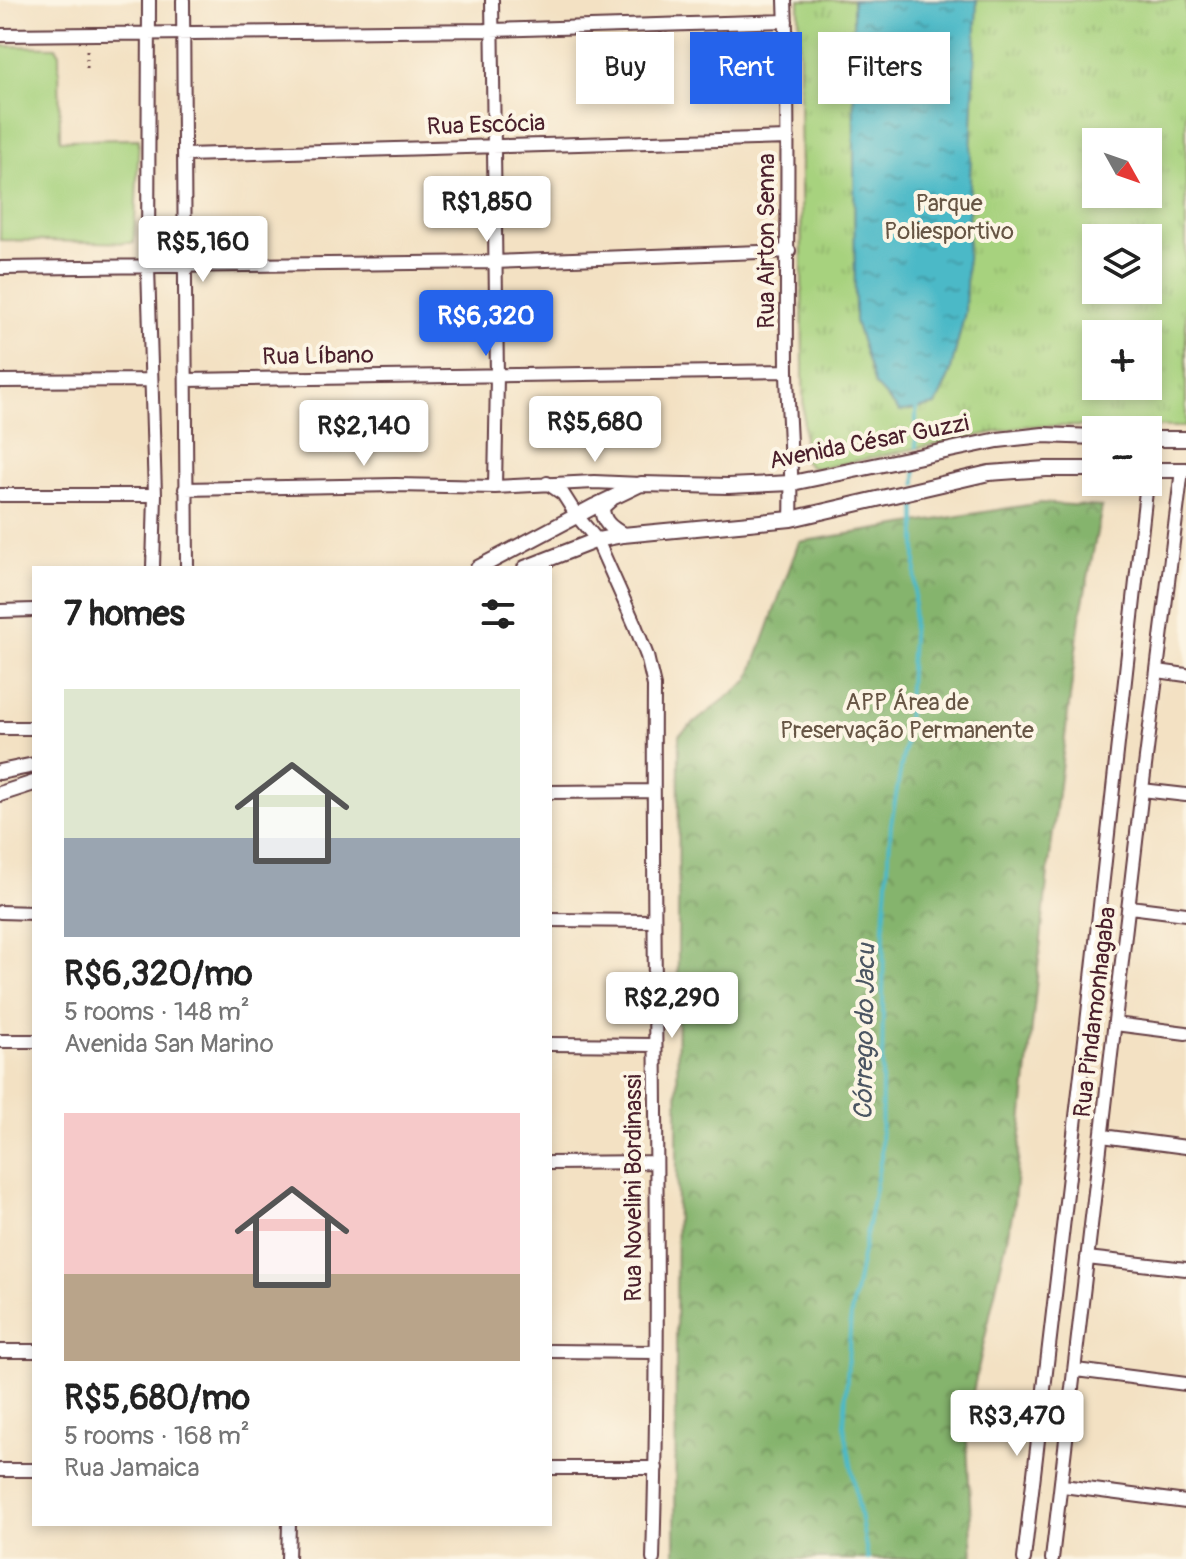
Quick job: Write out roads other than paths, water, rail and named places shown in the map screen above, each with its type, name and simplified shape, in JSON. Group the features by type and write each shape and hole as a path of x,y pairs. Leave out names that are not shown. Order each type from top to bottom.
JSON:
{"street":[{"path":"149,0 148,267 155,495 153,566"},
{"path":"183,0 187,566"},
{"path":"492,0 497,376 495,487"},
{"name":"Rua Airton Senna","path":"785,0 791,519"},
{"path":"0,35 491,30 786,21"},
{"name":"Rua Escócia","path":"185,155 788,138"},
{"path":"0,268 495,262 789,251"},
{"name":"Rua Líbano","path":"186,380 787,371"},
{"path":"0,381 150,380"},
{"name":"Avenida César Guzzi","path":"482,566 641,484 728,486 792,483 998,440 1043,435 1082,436"},
{"path":"1162,439 1186,439"},
{"path":"530,566 597,540 623,535 791,519 989,473 1082,469"},
{"path":"1162,470 1184,470"},
{"name":"Rua Pindamonhagaba","path":"1052,1559 1063,1486 1142,790 1184,470"},
{"name":"Rua Novelini Bordinassi","path":"547,483 563,494 597,540 635,625 654,686 656,1468 653,1559"},
{"path":"185,489 641,484"},
{"path":"0,495 155,495"},
{"path":"1024,1559 1145,496"},
{"path":"611,498 602,507 602,516 610,527 623,535"},
{"path":"1172,558 1186,560"},
{"path":"0,611 32,610"},
{"path":"1158,671 1186,675"},
{"path":"0,728 32,728"},
{"path":"0,772 32,765"},
{"path":"0,794 32,784"},
{"path":"1142,790 1186,795"},
{"path":"552,792 653,791"},
{"path":"1130,907 1186,914"},
{"path":"0,912 32,913"},
{"path":"552,920 653,921"},
{"path":"1115,1024 1186,1033"},
{"path":"0,1041 32,1041"},
{"path":"552,1044 654,1045"},
{"path":"1102,1136 1186,1147"},
{"path":"552,1163 656,1162"},
{"path":"1087,1258 1186,1269"},
{"path":"0,1351 32,1351"},
{"path":"552,1351 655,1352"},
{"path":"1076,1370 1186,1384"},
{"path":"552,1468 656,1468"},
{"path":"0,1470 32,1470"},
{"path":"1063,1486 1186,1502"},
{"path":"288,1559 289,1526"}],"water":[{"path":"853,0 977,0 965,312 950,374 936,405 900,412 875,385 855,321 854,104 950,104 950,32 853,32"}],"waterway":[{"name":"Córrego do Jacu","path":"916,405 916,422"},
{"name":"Córrego do Jacu","path":"916,434 916,447"},
{"name":"Córrego do Jacu","path":"916,466 916,484"},
{"name":"Córrego do Jacu","path":"868,1559 844,1425 851,1314 881,1157 884,925 891,824 906,739 916,568 916,503"}],"park label":[{"name":"Parque Poliesportivo","path":"949,217"},
{"name":"APP Área de Preservação Permanente","path":"907,716"}]}
